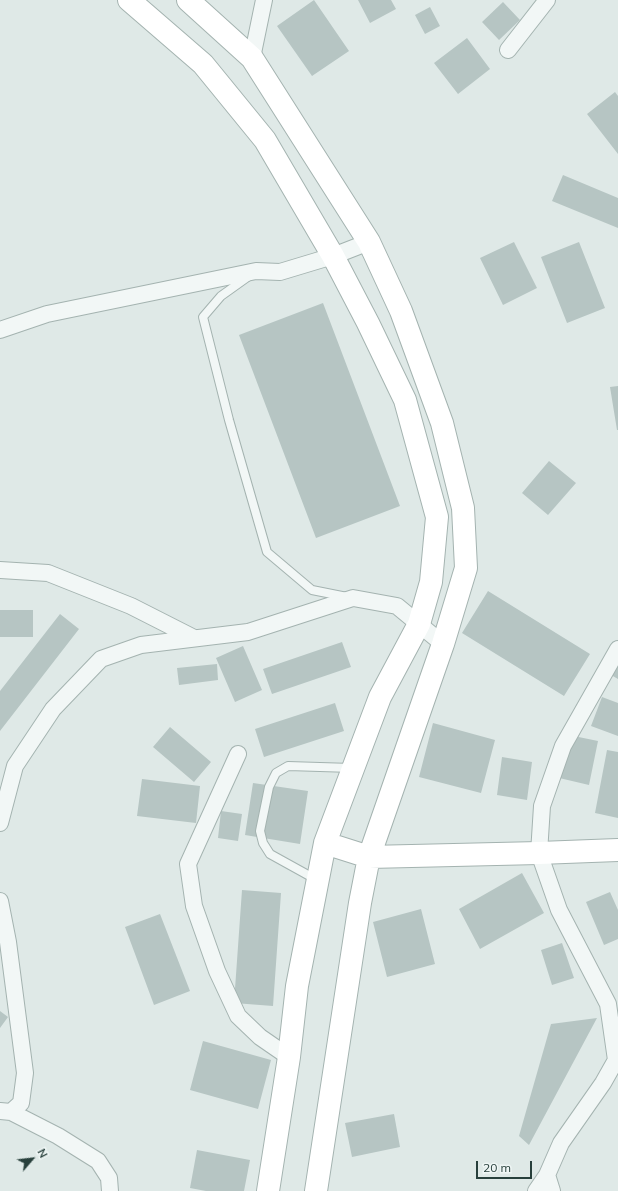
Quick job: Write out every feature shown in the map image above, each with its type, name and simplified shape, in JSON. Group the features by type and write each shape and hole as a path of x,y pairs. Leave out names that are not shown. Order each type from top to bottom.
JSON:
{"street":[{"path":"128,0 203,64 265,140 333,256 368,323 405,400 437,517 431,582 419,624 380,698 324,843 297,986 289,1057 268,1191"},
{"path":"188,0 252,58 369,242 401,312 442,423 463,508 466,568 443,644 369,857 360,902 316,1191"},
{"path":"252,58 264,0"},
{"path":"508,50 547,0"},
{"path":"0,330 47,314 256,271 280,272 333,256 369,242"},
{"path":"0,570 48,573 131,606 194,638"},
{"path":"0,823 15,766 53,709 101,659 141,645 248,632 353,598 397,606 443,644"},
{"path":"536,1191 547,1175 561,1143 603,1083 617,1060 608,1004 559,910 539,853 542,806 563,746 618,649"},
{"path":"238,754 188,864 194,906 217,971 238,1016 260,1038 289,1057"},
{"path":"324,843 369,857 618,850"},
{"path":"0,901 8,942 25,1073 21,1103 5,1111"},
{"path":"5,1111 58,1136 98,1161 109,1178 110,1191"},
{"path":"547,1175 552,1191"}],"lane":[{"path":"256,271 221,296 203,317 229,420 267,552 312,590 353,598"},
{"path":"317,881 270,854 263,843 260,831 268,787 276,773 288,766 353,768"}],"building":[{"path":"314,0 349,51 312,76 277,26"},
{"path":"358,0 391,0 396,9 370,23"},
{"path":"503,2 520,20 499,40 482,22"},
{"path":"430,7 440,26 425,34 415,15"},
{"path":"467,38 490,69 458,94 434,63"},
{"path":"615,92 618,96 618,154 587,114"},
{"path":"563,175 618,198 618,228 552,201"},
{"path":"514,242 537,288 503,305 480,258"},
{"path":"579,242 605,308 567,323 541,257"},
{"path":"323,303 400,506 316,538 239,335"},
{"path":"618,386 618,430 617,430 610,387"},
{"path":"549,461 576,483 548,515 522,493"},
{"path":"488,591 590,654 564,696 462,633"},
{"path":"0,610 33,610 33,637 0,637"},
{"path":"60,614 79,629 0,731 0,691"},
{"path":"342,642 351,667 272,694 263,669"},
{"path":"243,646 262,690 235,702 216,658"},
{"path":"618,651 618,679 606,672"},
{"path":"217,664 218,680 179,685 177,668"},
{"path":"602,697 618,703 618,736 591,726"},
{"path":"335,703 344,731 264,757 255,729"},
{"path":"433,723 495,740 481,793 419,777"},
{"path":"170,727 211,762 194,782 153,747"},
{"path":"564,734 598,741 589,785 555,777"},
{"path":"607,750 618,752 618,818 595,813"},
{"path":"502,757 532,762 527,800 497,795"},
{"path":"142,779 200,786 196,823 137,816"},
{"path":"253,783 308,791 300,844 245,835"},
{"path":"221,811 242,814 238,841 218,838"},
{"path":"522,873 544,913 480,949 459,909"},
{"path":"242,890 281,893 273,1006 234,1003"},
{"path":"610,892 618,910 618,939 604,945 586,902"},
{"path":"421,909 435,964 387,977 373,922"},
{"path":"160,914 190,991 154,1005 125,927"},
{"path":"562,943 574,978 552,985 541,950"},
{"path":"0,1011 8,1017 0,1028"},
{"path":"597,1018 529,1145 519,1136 551,1024"},
{"path":"203,1041 271,1060 258,1109 190,1090"},
{"path":"394,1114 400,1147 352,1157 345,1123"},
{"path":"197,1150 250,1160 244,1191 206,1191 190,1188"}]}
